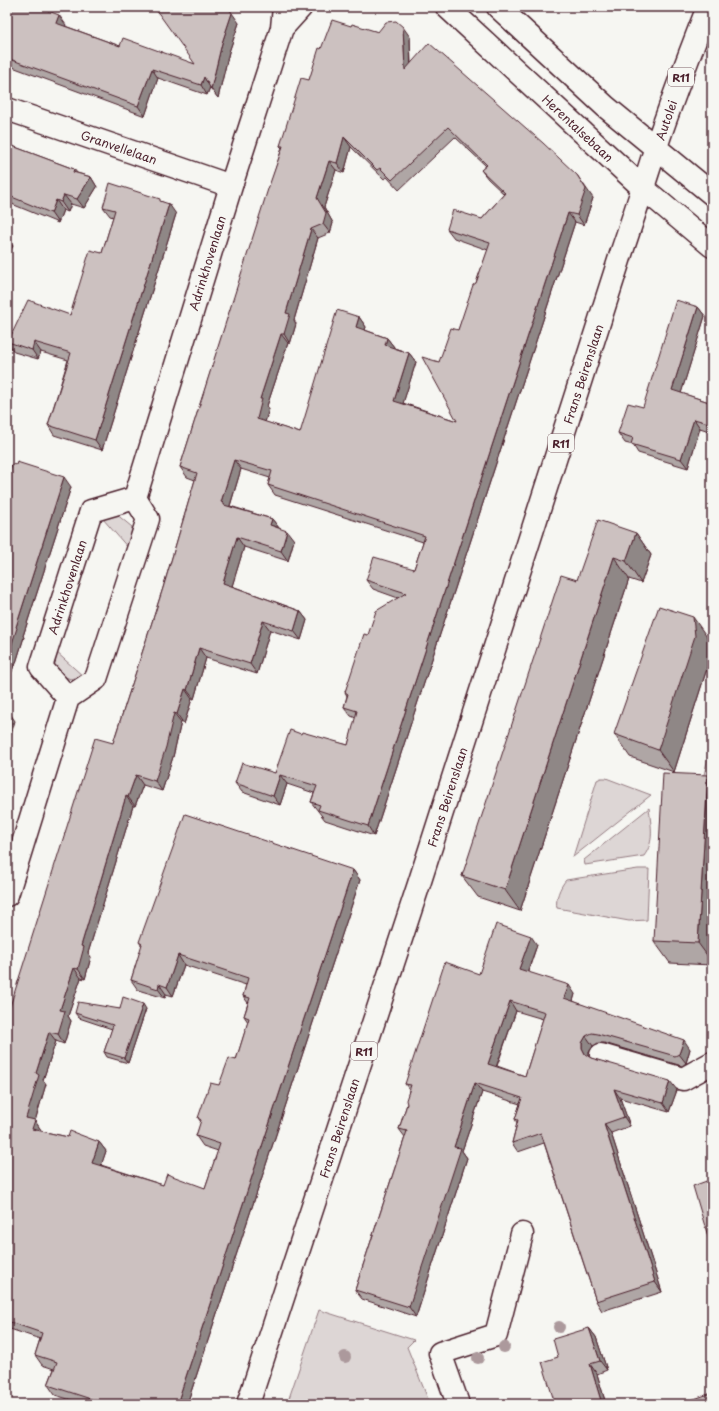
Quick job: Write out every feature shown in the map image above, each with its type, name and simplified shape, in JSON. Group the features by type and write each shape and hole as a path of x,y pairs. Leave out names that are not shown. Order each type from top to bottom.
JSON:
{"main road":[{"name":"Adrinkhovenlaan","path":"68,698 41,667 91,511 135,498 231,186 282,28 284,7"},
{"name":"Adrinkhovenlaan","path":"282,28 301,7"},
{"name":"Herentalsebaan","path":"447,7 644,189 712,246"},
{"path":"498,7 606,107 712,194"},
{"name":"Autolei","path":"644,189 656,147 708,7"},
{"name":"Granvellelaan","path":"7,109 231,186"},
{"name":"Frans Beirenslaan","path":"248,1404 419,884 622,250 644,189"},
{"path":"7,895 68,698 96,679 148,519 135,498"},
{"path":"602,1056 683,1079 712,1063"},
{"path":"458,1404 440,1353 496,1335 522,1234"}],"shaded area":[{"path":"115,513 132,527 129,549 103,519 105,514"},
{"path":"55,651 83,676 71,679 56,674 51,661"},
{"path":"712,740 712,780 707,780 704,775"},
{"path":"606,778 651,795 573,857 597,780"},
{"path":"649,808 651,839 650,845 644,856 585,865 584,860"},
{"path":"638,869 649,869 647,920 629,921 557,908 558,893 566,880"},
{"path":"319,1310 414,1340 407,1347 430,1404 287,1404"}],"building":[{"path":"7,7 38,7 59,15 56,23 120,46 123,38 195,64 154,7 228,7 232,13 222,43 211,89 204,77 201,85 152,69 138,106 7,58"},
{"path":"332,20 378,32 386,22 396,21 403,27 405,70 429,43 543,143 577,175 586,189 577,215 568,213 368,826 318,810 320,805 311,802 317,786 280,775 273,796 235,783 242,763 275,773 290,730 348,745 357,711 344,707 348,694 345,692 364,634 368,635 376,611 406,593 366,580 374,557 414,569 425,536 268,485 272,471 234,460 221,502 224,503 224,505 272,519 270,525 287,531 281,551 237,537 223,583 300,611 294,631 263,621 250,664 199,648 187,690 185,689 177,714 174,713 166,747 155,781 136,775 128,797 126,796 81,946 84,947 78,969 74,968 60,1010 65,1011 58,1034 49,1032 36,1073 39,1075 26,1118 35,1120 32,1129 68,1137 70,1131 99,1142 92,1163 163,1185 167,1174 205,1188 220,1144 196,1136 201,1120 198,1118 210,1083 219,1085 229,1058 236,1060 249,1018 244,1016 250,998 243,996 248,978 178,955 167,987 159,984 158,989 131,980 142,944 139,942 185,814 353,870 177,1404 106,1404 48,1385 57,1362 35,1355 42,1333 7,1321 7,1016 95,738 113,743 163,588 197,473 180,467 283,146 280,146 301,78 309,80 319,48 321,49","holes":["448,127 487,165 481,170 505,193 482,219 453,210 447,229 490,243 476,283 473,285 458,330 451,328 439,362 422,357 457,421 394,401 409,353 385,345 387,338 356,327 359,317 337,310 300,433 257,419 262,399 260,399 281,334 284,334 290,314 286,313 311,229 323,224 326,213 317,198 329,161 337,163 344,137 377,170 380,168 392,180"]},
{"path":"712,135 712,144 709,142"},
{"path":"7,144 74,169 73,172 91,177 77,199 64,195 61,202 56,200 51,213 7,195"},
{"path":"110,183 160,199 160,201 169,204 95,440 48,425 71,353 34,342 32,350 8,342 28,300 70,315 90,250 102,253 115,210 103,207"},
{"path":"676,300 698,307 672,390 712,403 712,424 694,419 681,459 631,444 633,438 618,433 628,403 643,407"},
{"path":"17,462 64,477 7,656 7,478 12,464 16,465"},
{"path":"598,520 636,533 626,561 614,557 505,890 462,876 561,575 577,580"},
{"path":"659,606 693,617 695,636 658,750 614,734"},
{"path":"663,773 708,775 698,943 654,941"},
{"path":"496,924 531,936 519,969 569,985 564,998 684,1040 679,1054 675,1056 592,1033 586,1036 582,1043 582,1048 585,1054 591,1058 670,1081 663,1103 614,1089 624,1117 604,1124 655,1282 596,1301 541,1133 512,1143 518,1120 515,1119 522,1098 475,1083 454,1147 461,1148 409,1307 355,1290 407,1131 399,1129 411,1085 405,1084 445,962 479,974","holes":["510,1001 545,1012 525,1076 488,1064"]},
{"path":"123,997 143,1004 124,1058 104,1052 113,1025 75,1013 78,1002 120,1009"},
{"path":"712,1179 712,1250 693,1186"},
{"path":"589,1328 600,1361 590,1364 602,1404 555,1404 542,1362 558,1357 553,1339"},
{"path":"712,1393 712,1404 692,1404 691,1400"}]}
